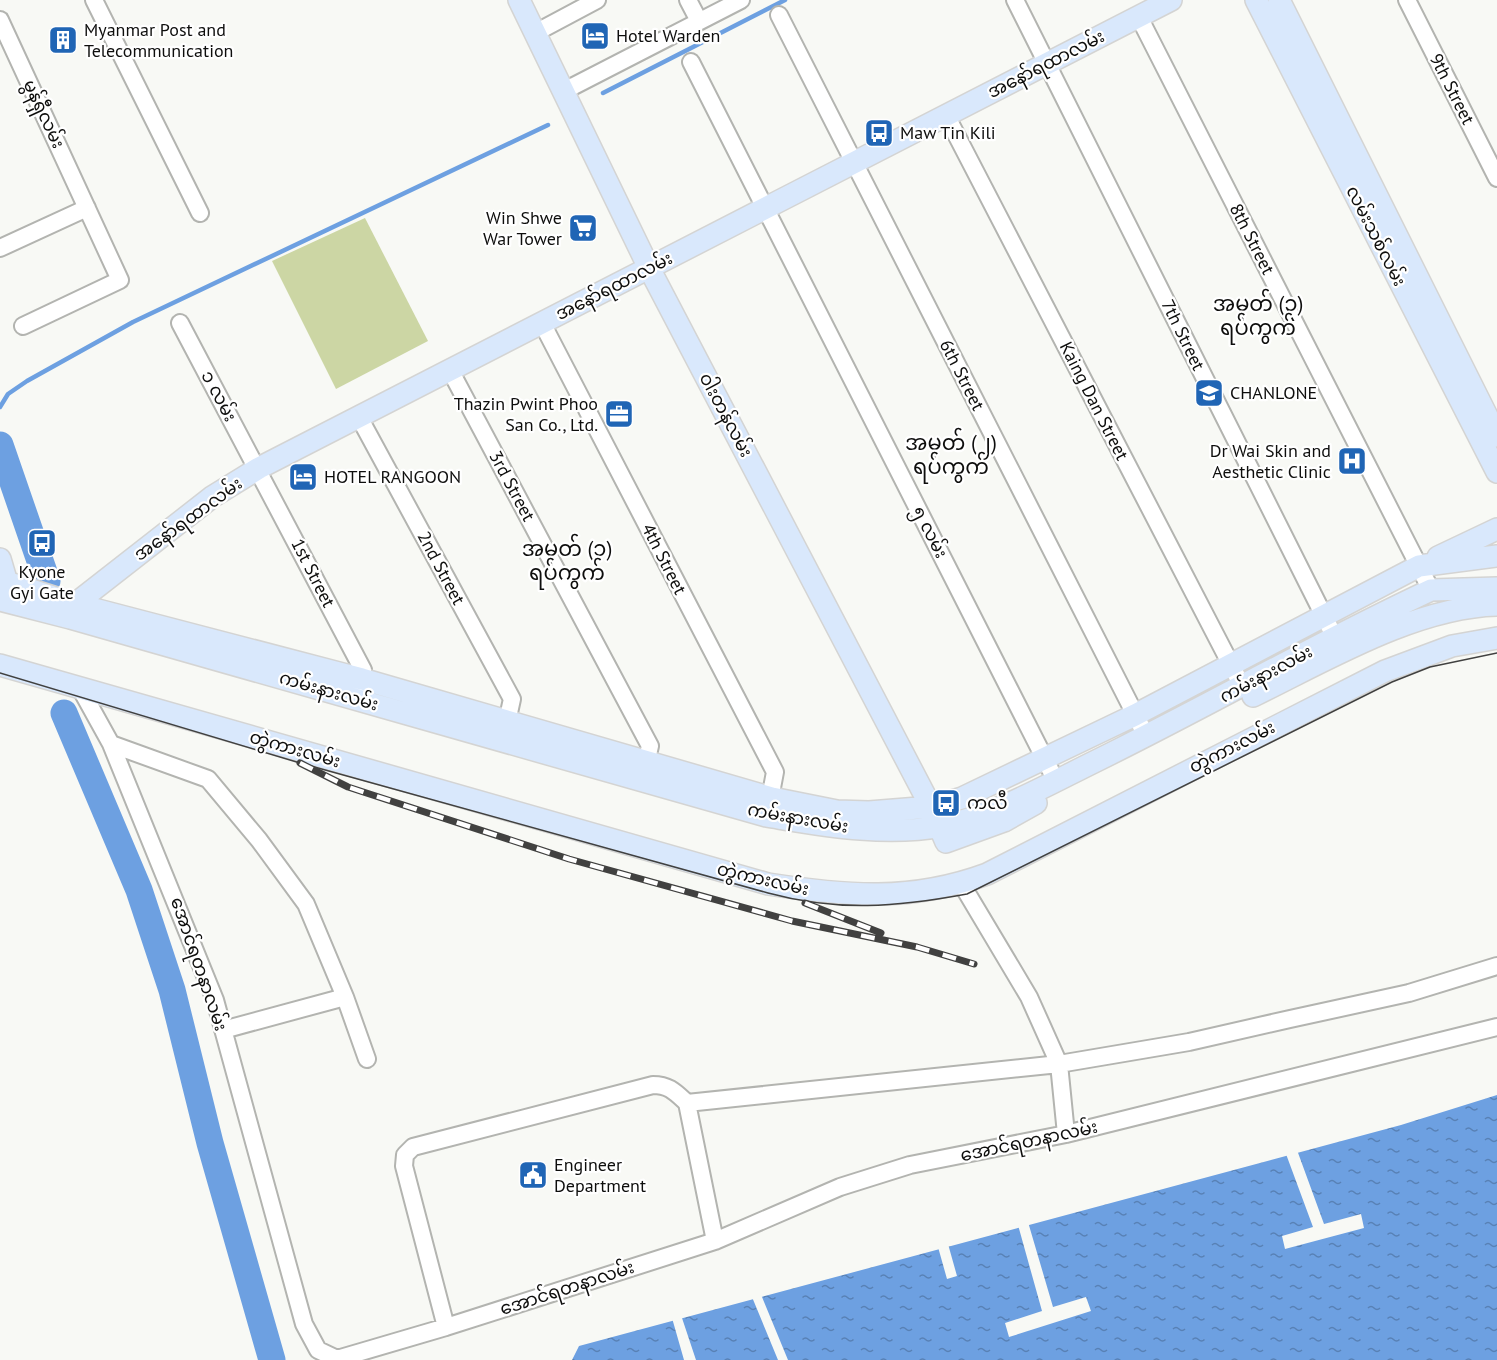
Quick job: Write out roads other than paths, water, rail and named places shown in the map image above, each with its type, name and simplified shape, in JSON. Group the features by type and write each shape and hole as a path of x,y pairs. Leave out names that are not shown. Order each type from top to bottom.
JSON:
{"main road":[{"name":"ဝါးတန်လမ်း","path":"519,0 649,268 939,825"},
{"name":"အနော်ရထာလမ်း","path":"73,611 212,497 259,468 1172,0"},
{"name":"လမ်းသစ်လမ်း","path":"1256,0 1311,86 1468,397 1497,472"},
{"name":"လမ်းသစ်လမ်း","path":"1279,0 1311,86"},
{"name":"လမ်းသစ်လမ်း","path":"1468,397 1497,436"},
{"path":"1419,566 1497,529"},
{"path":"1431,590 1473,558 1497,546"},
{"name":"ကမ်းနားလမ်း","path":"939,825 962,798 1135,715 1419,566 1497,556"},
{"path":"0,559 5,592"},
{"name":"ကမ်းနားလမ်း","path":"5,592 359,689 836,827 901,829 939,825 974,817 1056,781 1147,737 1431,590 1497,588"},
{"path":"939,825 1004,821 1070,785 1353,648 1424,619 1497,605"},
{"name":"တွဲကားလမ်း","path":"0,665 768,884 835,894 875,895 920,891 961,883 987,874 1384,671 1452,646 1497,638"}],"street":[{"path":"94,0 200,213"},
{"path":"535,33 597,0"},
{"path":"688,0 699,21"},
{"path":"564,91 741,0"},
{"name":"7th Street","path":"1016,0 1335,638"},
{"name":"9th Street","path":"1407,0 1497,178"},
{"name":"6th Street","path":"779,15 1147,737"},
{"name":"8th Street","path":"1138,17 1431,590"},
{"name":"မွန်ရှီလမ်း","path":"0,20 120,279 23,326"},
{"name":"၅ လမ်း","path":"691,62 1056,781"},
{"name":"Kaing Dan Street","path":"946,115 1242,686"},
{"path":"0,248 87,208"},
{"name":"၁ လမ်း","path":"180,323 259,468"},
{"name":"4th Street","path":"542,323 775,772 769,807"},
{"name":"3rd Street","path":"450,370 650,746 644,772"},
{"name":"2nd Street","path":"359,417 512,699 505,732"},
{"name":"1st Street","path":"259,468 363,670 359,689"},
{"name":"အောင်ရတနာလမ်း","path":"80,688 111,744 207,979 303,1324 318,1350 337,1359 446,1327 715,1241 840,1187 900,1168 1066,1134 1497,1027"},
{"path":"111,744 208,779 260,840 306,904 345,997 367,1059"},
{"path":"961,883 1029,997 1059,1064 1066,1134"},
{"path":"687,1104 1059,1064 1189,1042 1409,993 1497,966"},
{"path":"223,1030 345,997"},
{"path":"446,1327 404,1166 405,1155 413,1147 652,1085 672,1088 687,1104 715,1241"}],"water":[{"path":"1497,1095 1497,1360 572,1360 579,1346 1401,1125"}],"waterway":[{"path":"603,93 785,0"},
{"path":"0,407 8,394 27,381 133,322 548,125"},
{"path":"0,445 47,581"},
{"path":"64,713 139,890 172,990 210,1143 272,1360"}],"tram line":[{"path":"0,673 300,763 768,893 819,903 868,906 916,902 967,894 1392,682 1430,667 1497,653"}],"railway":[{"path":"300,763 348,787 569,859 792,921 917,947 974,964"},
{"path":"805,903 881,933"}],"place":[{"name":"Hotel Warden","path":"595,36"},
{"name":"Myanmar Post and Telecommunication","path":"63,40"},
{"name":"Maw Tin Kili","path":"879,133"},
{"name":"Win Shwe War Tower","path":"583,228"},
{"name":"CHANLONE","path":"1209,393"},
{"name":"Thazin Pwint Phoo San Co., Ltd.","path":"619,414"},
{"name":"Dr Wai Skin and Aesthetic Clinic","path":"1352,461"},
{"name":"HOTEL RANGOON","path":"303,477"},
{"name":"Kyone Gyi Gate","path":"42,543"},
{"name":"ကလီ","path":"946,803"},
{"name":"Engineer Department","path":"533,1175"}],"district":[{"name":"အမှတ် (၃) ရပ်ကွက်","path":"1258,316"},
{"name":"အမှတ် (၂) ရပ်ကွက်","path":"951,455"},
{"name":"အမှတ် (၁) ရပ်ကွက်","path":"567,561"}]}
